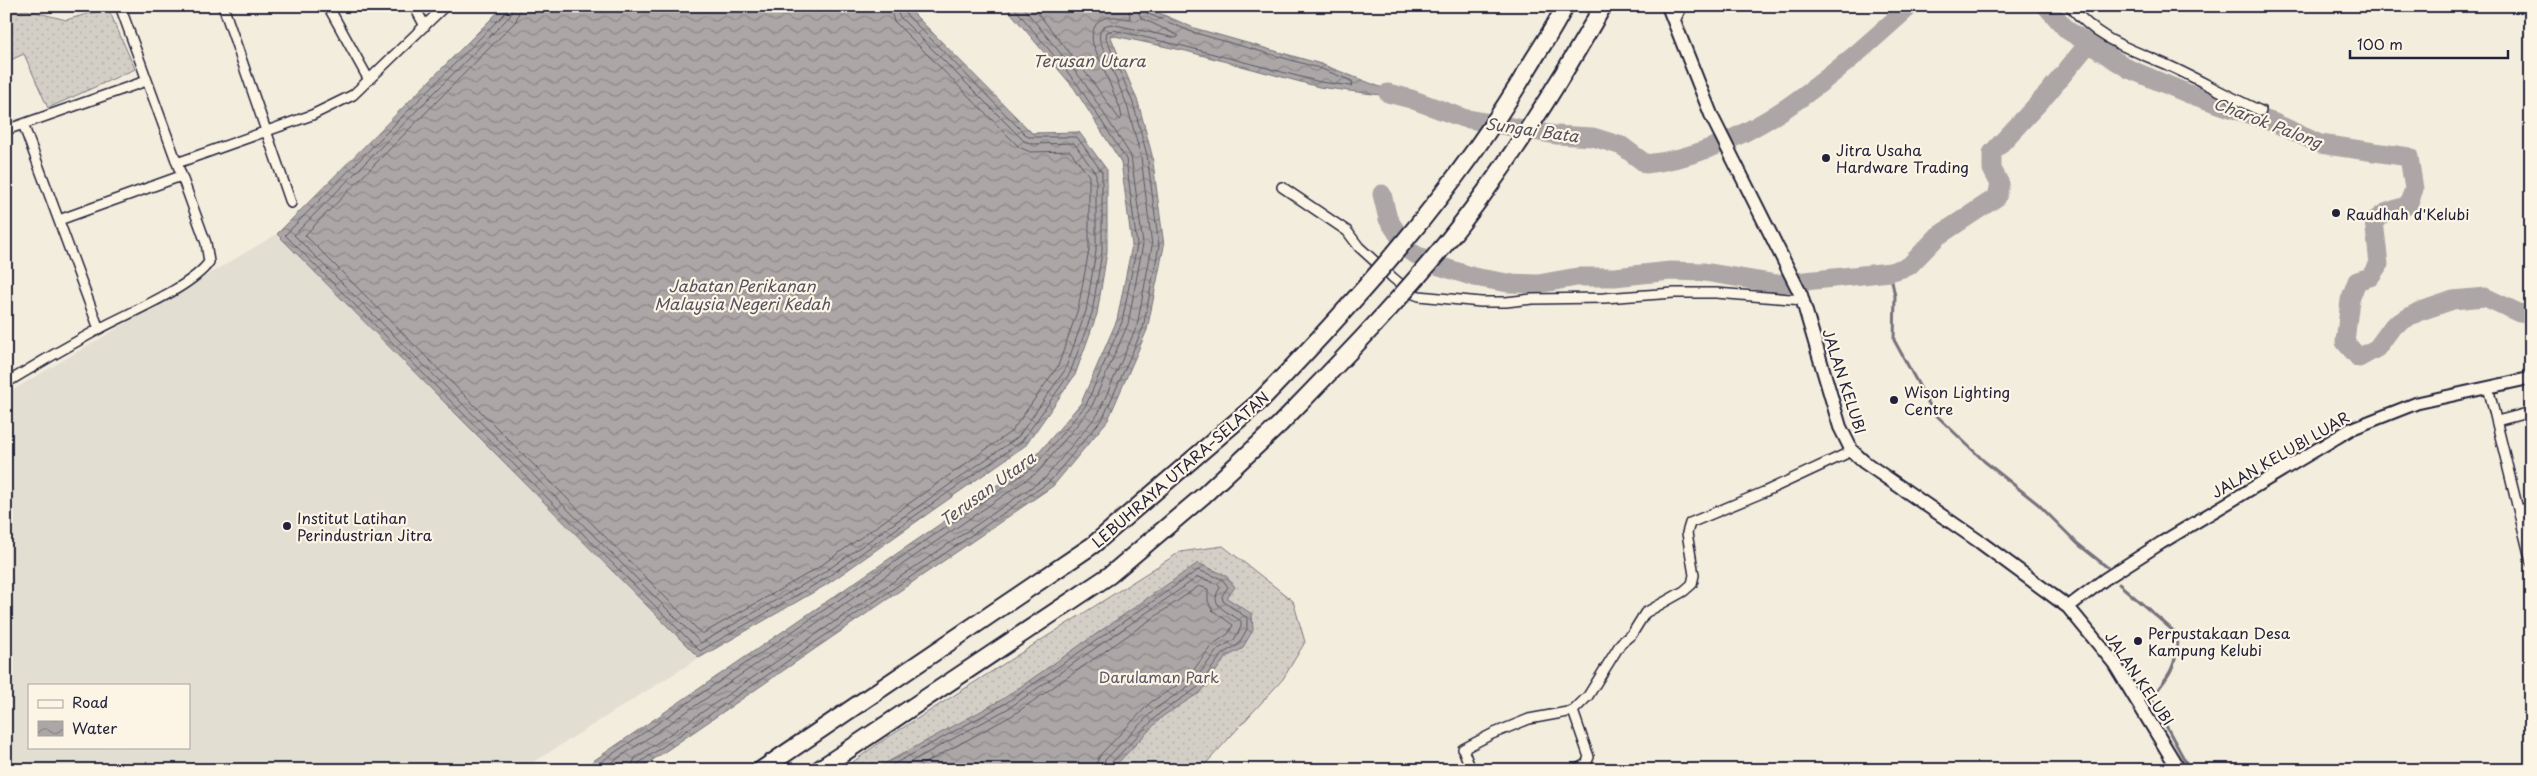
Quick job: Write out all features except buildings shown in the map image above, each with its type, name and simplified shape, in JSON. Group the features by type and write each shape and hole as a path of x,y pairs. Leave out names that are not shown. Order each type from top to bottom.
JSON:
{"highway":[{"name":"LEBUHRAYA UTARA–SELATAN","path":"761,770 1093,546 1259,402 1334,323 1433,207 1506,105 1565,6"},
{"name":"LEBUHRAYA UTARA–SELATAN","path":"818,770 1121,567 1234,468 1280,424 1399,298 1459,226 1530,125 1603,6"}],"main road":[{"name":"JALAN KELUBI","path":"1668,6 1712,117 1802,297 1836,414 1852,451 1864,462 1980,542 2068,607 2114,663 2179,770"}],"street":[{"path":"7,379 187,282 204,270 209,262 206,243 120,6"},
{"path":"223,6 291,203"},
{"path":"328,6 369,80"},
{"path":"414,6 425,26"},
{"path":"177,164 336,105 353,95 445,6"},
{"path":"1674,23 1682,6"},
{"path":"2070,6 2083,22 2110,42 2176,69 2261,111"},
{"path":"6,130 146,81"},
{"path":"23,124 98,329"},
{"path":"58,220 181,176"},
{"path":"1282,187 1347,230 1359,246 1385,271 1411,293 1419,296 1506,302 1532,299 1716,293 1802,297"},
{"name":"JALAN KELUBI LUAR","path":"2068,607 2105,579 2161,542 2351,429 2417,403 2531,378"},
{"path":"2488,387 2531,562"},
{"path":"2497,421 2531,412"},
{"path":"1471,770 1463,749 1492,734 1529,719 1573,711 1588,696 1620,643 1632,634 1645,613 1684,592 1692,584 1694,576 1687,533 1690,523 1764,492 1852,451"},
{"path":"2519,510 2531,507"},
{"path":"1573,711 1589,757 1586,764 1575,770"}],"shaded area":[{"name":"Institut Latihan Perindustrian Jitra","path":"277,234 699,658 521,770 16,770 6,742 6,394"}],"green space":[{"path":"108,8 135,69 48,108 24,54 6,62 6,12 27,10 66,20"},
{"name":"Darulaman Park","path":"1223,546 1293,601 1305,642 1283,679 1200,770 842,770 879,743 1180,552"}],"water":[{"name":"Jabatan Perikanan Malaysia Negeri Kedah","path":"504,6 906,6 1032,133 1079,132 1107,170 1107,252 1097,314 1075,375 1026,445 826,585 699,658 277,234"},
{"name":"Terusan Utara","path":"1005,6 1143,6 1194,28 1321,64 1411,99 1319,87 1186,51 1110,35 1138,102 1152,155 1164,246 1147,330 1108,420 1053,486 638,770 580,770 1031,462 1081,403 1117,320 1132,245 1121,162 1074,88"},
{"path":"1198,563 1225,575 1235,587 1227,598 1252,614 1253,630 1242,649 1226,657 1201,692 1163,716 1111,770 873,770 1003,699"}],"waterway":[{"name":"Sungai Bata","path":"1388,93 1411,99 1463,118 1556,135 1593,137 1622,146 1646,164 1684,157 1720,144 1755,127 1821,83 1910,6"},
{"name":"Charok Palong","path":"2046,6 2067,30 2129,69 2189,94 2275,123 2320,144 2409,157 2414,189 2408,205 2385,213 2374,221 2379,264 2370,277 2357,281 2350,300 2345,342 2359,358 2377,348 2393,326 2418,312 2453,300 2485,297 2519,313 2531,315"},
{"path":"1382,194 1388,219 1409,251 1433,264 1474,277 1508,283 1538,284 1577,277 1615,277 1670,271 1704,272 1777,284 1890,272 1909,266 1938,236 1997,197 2000,184 1992,169 1992,153 2047,94 2088,44"},
{"path":"1890,272 1895,296 1894,340 1934,413 1984,461 2038,504 2078,544 2107,567"},
{"path":"2119,584 2177,634 2176,654 2172,669 2151,698 2190,770"}],"place":[{"name":"Jitra Usaha Hardware Trading","path":"1826,158"},
{"name":"Raudhah d'Kelubi","path":"2336,213"},
{"name":"Wison Lighting Centre","path":"1894,400"},
{"name":"Institut Latihan Perindustrian Jitra","path":"287,526"},
{"name":"Perpustakaan Desa Kampung Kelubi","path":"2138,641"}]}
